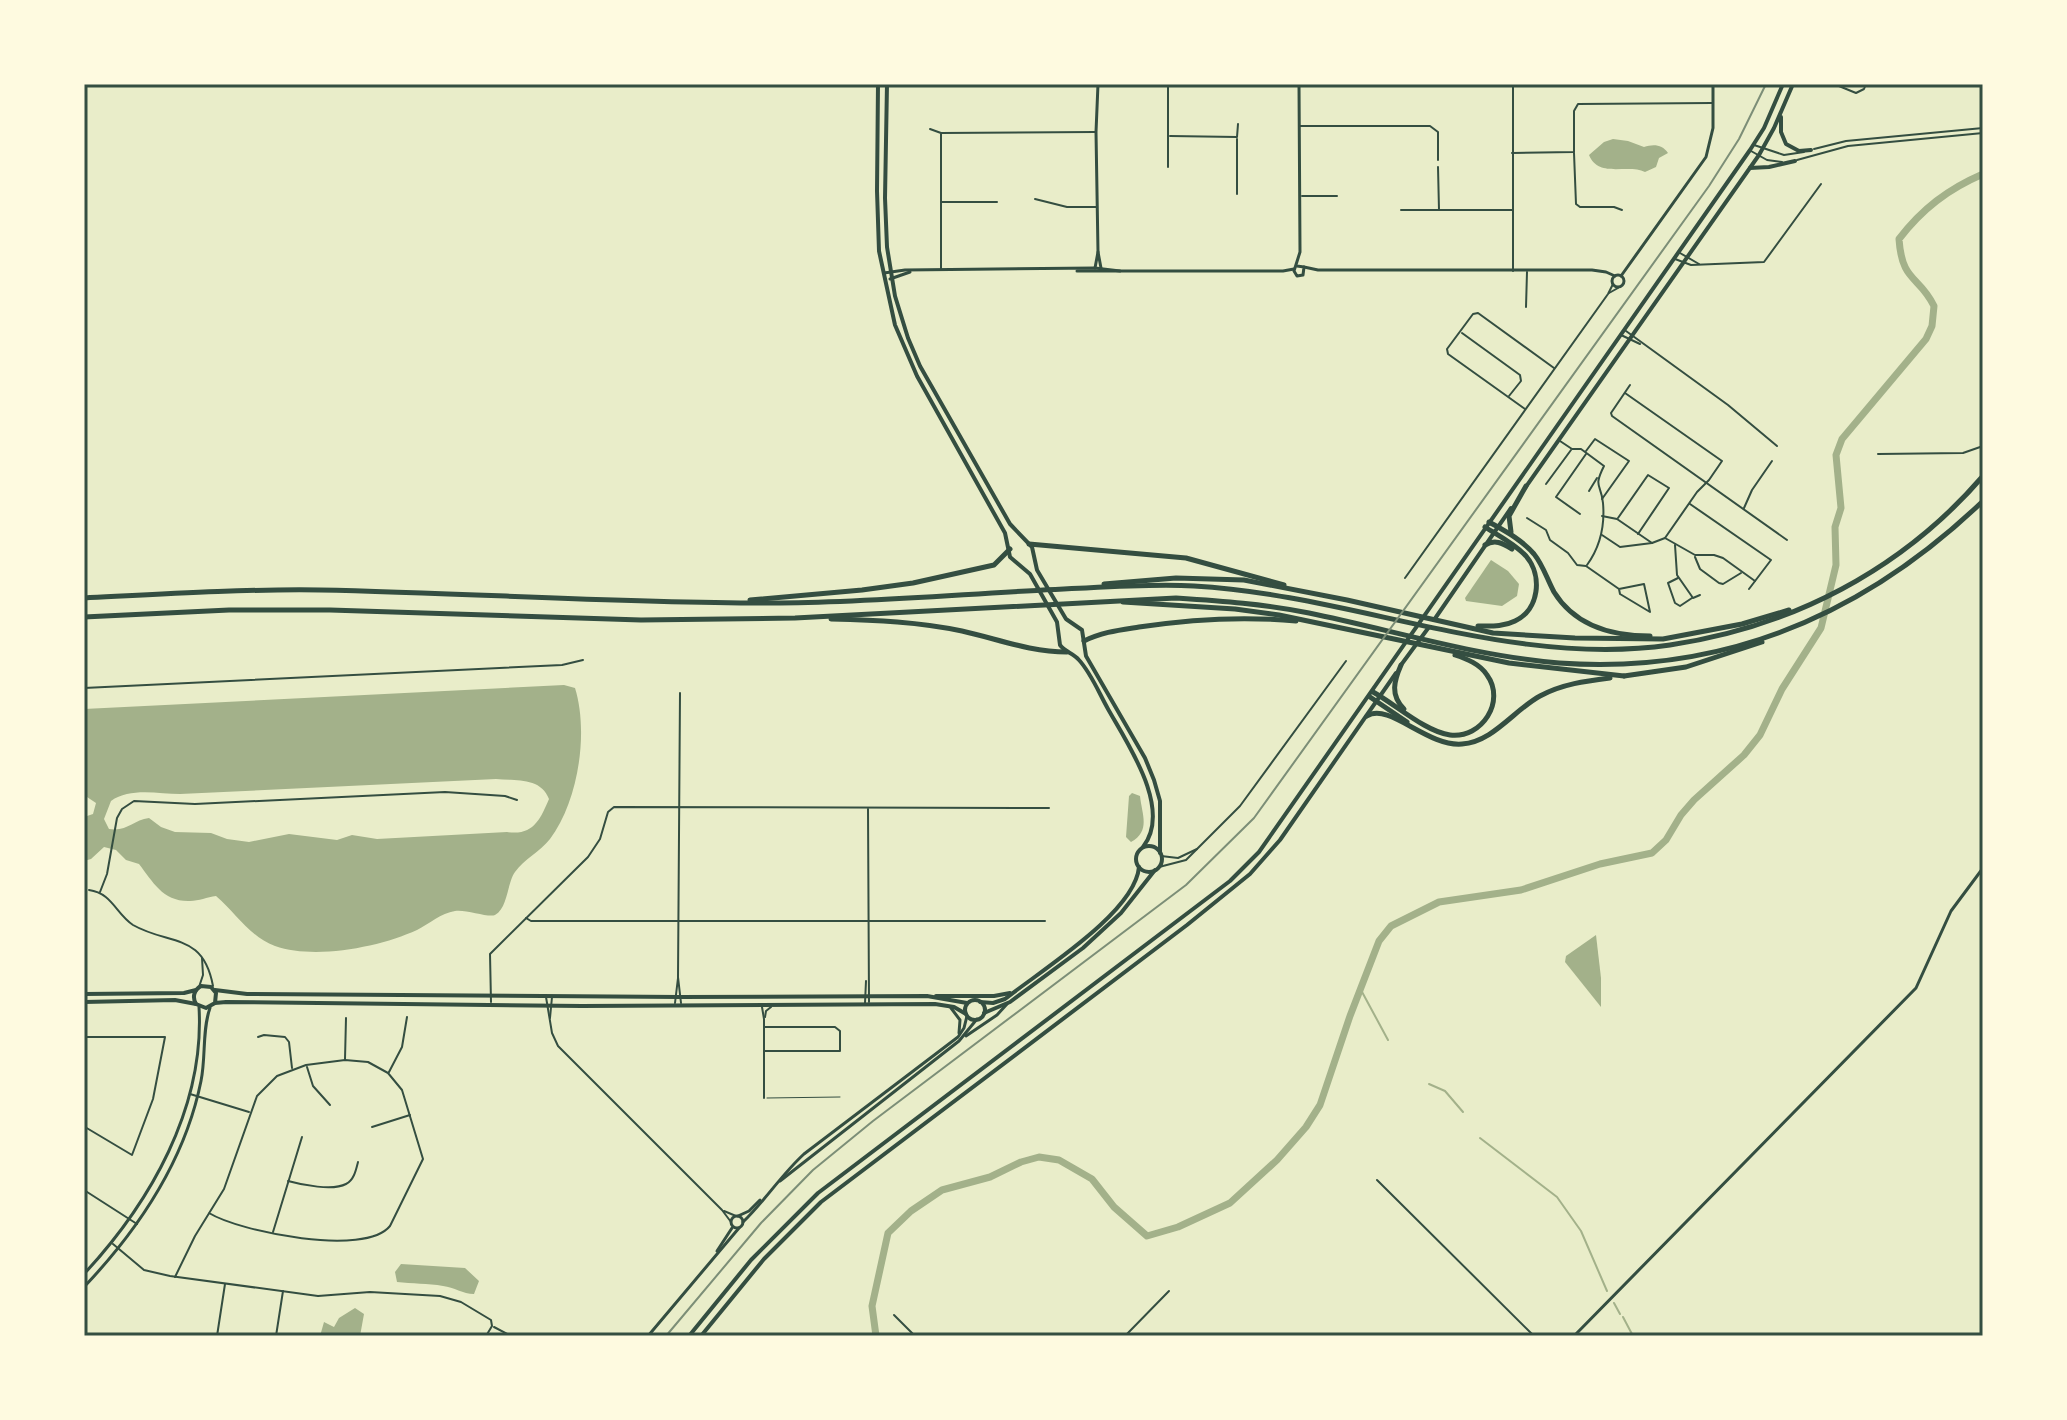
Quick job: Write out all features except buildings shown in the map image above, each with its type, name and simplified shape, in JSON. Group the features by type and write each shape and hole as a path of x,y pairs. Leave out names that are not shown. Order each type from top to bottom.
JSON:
{"highway":[{"path":"1071,588 1176,578 1244,580 1301,591 1438,627 1534,646 1602,650 1642,648 1700,640 1751,628 1821,601 1900,554 1955,508 1983,476"},
{"path":"1526,486 1508,519 1509,529 1537,559 1562,603 1581,620 1620,634 1687,636"},
{"path":"1367,716 1376,711 1388,713 1443,743 1466,744 1486,736 1529,703 1565,685 1686,667 1730,654 1814,619 1878,586 1917,558 1983,501"},
{"path":"1469,626 1505,625 1526,614 1537,592 1528,558 1487,524"},
{"path":"1496,530 1517,539"},
{"path":"1028,543 1186,558 1301,591"},
{"path":"1485,545 1503,543 1532,569"},
{"path":"721,602 913,583 994,565 1010,549"},
{"path":"84,598 317,590 721,602 854,601 1061,588 1187,585 1285,595 1469,626 1493,633 1641,640 1687,636 1821,601"},
{"path":"84,617 229,610 330,610 641,620 795,618 1176,598 1227,601 1305,613 1427,642 1477,664 1493,687 1494,699 1487,719 1479,727 1465,734 1446,735 1372,694"},
{"path":"1096,601 1235,609 1558,663 1637,663 1700,655 1777,635"},
{"path":"795,618 909,622 966,632 1032,649 1069,652"},
{"path":"1084,643 1103,633 1198,619 1280,620 1331,625"},
{"path":"1443,650 1543,668 1624,676"},
{"path":"1401,665 1394,694 1410,715"},
{"path":"1379,698 1417,730"}],"main road":[{"path":"878,84 879,251 895,325 905,352 1005,533 1012,559 1030,574 1057,622 1060,645 1082,663 1142,772 1152,816 1151,834 1136,856 1139,867 1133,889 1101,925 997,1002 975,1000 967,1003 933,997"},
{"path":"215,1003 948,1005 977,1019 1007,1004 1104,930 1157,869 1161,854 1160,801 1151,771 1086,656 1082,630 1066,619 1037,570 1028,543 1010,524 920,366 908,338 890,271 885,223 887,84"},
{"path":"689,1336 763,1247 825,1188 1243,870 1273,835 1752,148 1783,84"},
{"path":"701,1336 770,1253 826,1197 1226,895 1258,866 1280,840 1759,155 1793,84"},
{"path":"1782,111 1780,124 1786,144 1799,151 1811,150"},
{"path":"1750,168 1795,161"},
{"path":"877,191 883,188 886,173"},
{"path":"1552,435 1559,441"},
{"path":"1010,549 1016,542 1028,543"},
{"path":"1069,652 1078,650 1084,643"},
{"path":"1143,847 1151,846 1161,854"},
{"path":"1139,867 1146,872 1157,869"},
{"path":"84,994 184,993 208,985 214,989 247,994 933,997 994,996 1014,992"},
{"path":"197,989 194,997 198,1005"},
{"path":"84,1002 175,1000 210,1008 217,997 214,989"},
{"path":"980,1002 984,1013"},
{"path":"967,1003 967,1015"},
{"path":"1042,1023 1047,1030"},
{"path":"904,1128 910,1134"},
{"path":"763,1247 770,1253"}],"street":[{"path":"1098,84 1098,270"},
{"path":"1168,84 1168,167"},
{"path":"1299,84 1300,252 1304,274"},
{"path":"1513,84 1513,271"},
{"path":"1405,578 1608,294 1615,279 1628,268 1700,166 1711,144 1713,84"},
{"path":"1834,84 1860,93 1866,84"},
{"path":"1622,210 1614,207 1580,207 1576,204 1574,111 1578,104 1713,103"},
{"path":"1237,194 1238,124"},
{"path":"1299,126 1435,127 1438,132 1438,160"},
{"path":"930,129 941,133 1096,132"},
{"path":"1752,148 1774,162 1795,161 1848,146 1983,130"},
{"path":"1752,148 1784,155 1846,141 1976,131"},
{"path":"941,133 941,271"},
{"path":"1168,136 1237,137"},
{"path":"1512,153 1574,152"},
{"path":"1438,167 1439,210"},
{"path":"1675,258 1682,263 1699,264 1764,262 1821,184"},
{"path":"1299,196 1337,196"},
{"path":"1035,199 1067,207 1097,207"},
{"path":"941,202 997,202"},
{"path":"1401,210 1513,210"},
{"path":"1300,252 1295,269 1299,276 1318,270"},
{"path":"1679,252 1699,264"},
{"path":"883,274 890,271 1283,271 1303,267 1318,270 1600,272 1624,280"},
{"path":"1608,294 1623,285 1628,268"},
{"path":"884,280 913,271"},
{"path":"1526,307 1527,271"},
{"path":"1615,279 1618,288"},
{"path":"1526,409 1448,354 1447,349 1473,314 1478,313 1555,368"},
{"path":"1460,332 1520,375 1521,381 1509,397"},
{"path":"1623,333 1728,405 1777,446"},
{"path":"1630,385 1611,414 1787,540"},
{"path":"1601,534 1620,547 1665,538 1721,463 1721,460 1625,393"},
{"path":"1580,514 1556,497 1595,439 1629,461 1602,500"},
{"path":"1559,441 1572,449 1586,452 1603,465 1589,491"},
{"path":"1878,454 1963,453 1983,446"},
{"path":"1546,484 1572,449"},
{"path":"1743,509 1772,461"},
{"path":"1617,519 1648,475 1669,488 1638,534"},
{"path":"1586,566 1599,548 1601,534 1602,500 1597,488 1598,477"},
{"path":"1689,504 1771,560 1749,589"},
{"path":"1602,516 1617,519 1652,543"},
{"path":"1527,518 1546,530 1550,540 1568,553 1577,565 1586,566 1619,589 1620,594 1650,612 1644,584 1619,589"},
{"path":"1665,538 1695,555 1717,556 1755,581"},
{"path":"1675,544 1675,566 1693,598"},
{"path":"1695,555 1700,569 1719,583 1743,572"},
{"path":"1679,578 1668,583 1677,606 1700,595"},
{"path":"84,688 562,665 583,660"},
{"path":"1157,869 1186,860 1201,847 1250,793 1346,661"},
{"path":"678,1005 680,693"},
{"path":"100,892 111,857 116,823 124,807 140,800 195,804 445,792 505,796 517,800"},
{"path":"867,1004 868,808"},
{"path":"491,1004 490,954 588,857 600,839 610,809 1049,808"},
{"path":"1161,854 1178,858 1201,847"},
{"path":"1574,1336 1916,988 1951,911 1983,868"},
{"path":"89,890 100,892 131,923 188,944 202,957 214,989"},
{"path":"526,918 531,921 1045,921"},
{"path":"197,989 203,975 202,957"},
{"path":"546,996 550,1004 550,1021"},
{"path":"552,996 550,1021 558,1046 722,1210 731,1224 739,1228"},
{"path":"759,1004 764,1019 764,1098"},
{"path":"764,1019 770,1007 800,1007 805,1004"},
{"path":"648,1336 758,1208 774,1185 804,1154 961,1037 997,1015 1007,1004"},
{"path":"84,1274 130,1219 165,1159 189,1094 197,1048 198,1005"},
{"path":"948,1005 960,1020 961,1037"},
{"path":"84,1287 137,1224 176,1157 197,1096 210,1008"},
{"path":"961,1037 967,1015"},
{"path":"388,1073 402,1047 407,1017"},
{"path":"345,1060 346,1018"},
{"path":"961,1037 977,1019"},
{"path":"764,1027 837,1027 840,1031 840,1051 764,1051"},
{"path":"84,1037 165,1037 153,1099 132,1155 85,1127 84,1037"},
{"path":"258,1037 285,1037 289,1042 292,1069"},
{"path":"175,1277 209,1213 232,1173 250,1112 267,1084 292,1069 345,1060 368,1062 388,1073 402,1090 423,1159 386,1231 378,1236 324,1241 231,1225 209,1213"},
{"path":"306,1065 313,1086 330,1105"},
{"path":"189,1094 250,1112"},
{"path":"372,1127 411,1114"},
{"path":"273,1233 302,1137"},
{"path":"287,1181 311,1187 345,1185 352,1179 358,1162"},
{"path":"1377,1180 1534,1336"},
{"path":"84,1190 137,1224"},
{"path":"716,1255 737,1216 763,1198"},
{"path":"722,1210 743,1222"},
{"path":"112,1243 144,1270 175,1277 318,1296 370,1292 440,1296 469,1306 511,1336"},
{"path":"217,1336 225,1283"},
{"path":"276,1336 283,1291"},
{"path":"1125,1336 1169,1291"},
{"path":"894,1315 915,1336"},
{"path":"486,1336 492,1325"}],"lane":[{"path":"764,1098 840,1097"}],"shaded area":[{"path":"1613,139 1644,147 1657,146 1668,153 1659,158 1656,167 1645,172 1600,167 1589,155 1604,142"},
{"path":"1491,560 1508,571 1519,584 1517,596 1502,606 1466,601 1465,598"},
{"path":"564,685 575,688 581,746 574,787 560,824 546,844 515,872 499,912 488,915 450,912 417,930 385,942 347,950 309,952 266,942 216,896 190,901 173,898 154,884 139,864 126,860 116,850 104,847 84,861 84,817 93,814 96,803 84,795 84,709","holes":["519,780 534,784 545,792 549,799 539,820 529,829 516,833 377,839 352,835 337,840 289,834 249,842 211,833 175,832 149,818 121,829 109,829 104,819 111,801 136,793 180,794"]},
{"path":"1132,793 1140,796 1144,822 1141,833 1131,842 1126,837 1129,796"},
{"path":"1596,935 1601,1007 1565,962 1566,956"},
{"path":"401,1264 465,1268 479,1281 474,1294 437,1285 397,1282 395,1272"},
{"path":"355,1308 364,1314 360,1336 320,1336 324,1322 334,1327 339,1318"}],"waterway":[{"path":"876,1336 872,1306 888,1233 911,1211 942,1190 990,1177 1039,1157 1059,1160 1092,1179 1114,1207 1147,1236 1178,1227 1230,1203 1277,1160 1306,1127 1320,1105 1379,941 1391,926 1439,902 1521,890 1600,864 1652,853 1666,840 1694,800 1744,755 1760,735 1782,689 1821,628 1836,565 1835,527 1841,508 1836,455 1842,439 1926,339 1932,326 1934,306 1907,271 1899,239 1936,201 1983,174"},
{"path":"1361,990 1388,1040"},
{"path":"1429,1084 1445,1091 1463,1112"},
{"path":"1480,1138 1557,1197 1581,1231 1607,1291"},
{"path":"1614,1303 1620,1314"},
{"path":"1623,1317 1633,1336"}],"railway":[{"path":"666,1336 761,1223 813,1170 873,1121 1186,885 1254,818 1709,186 1739,139 1766,84"}]}
